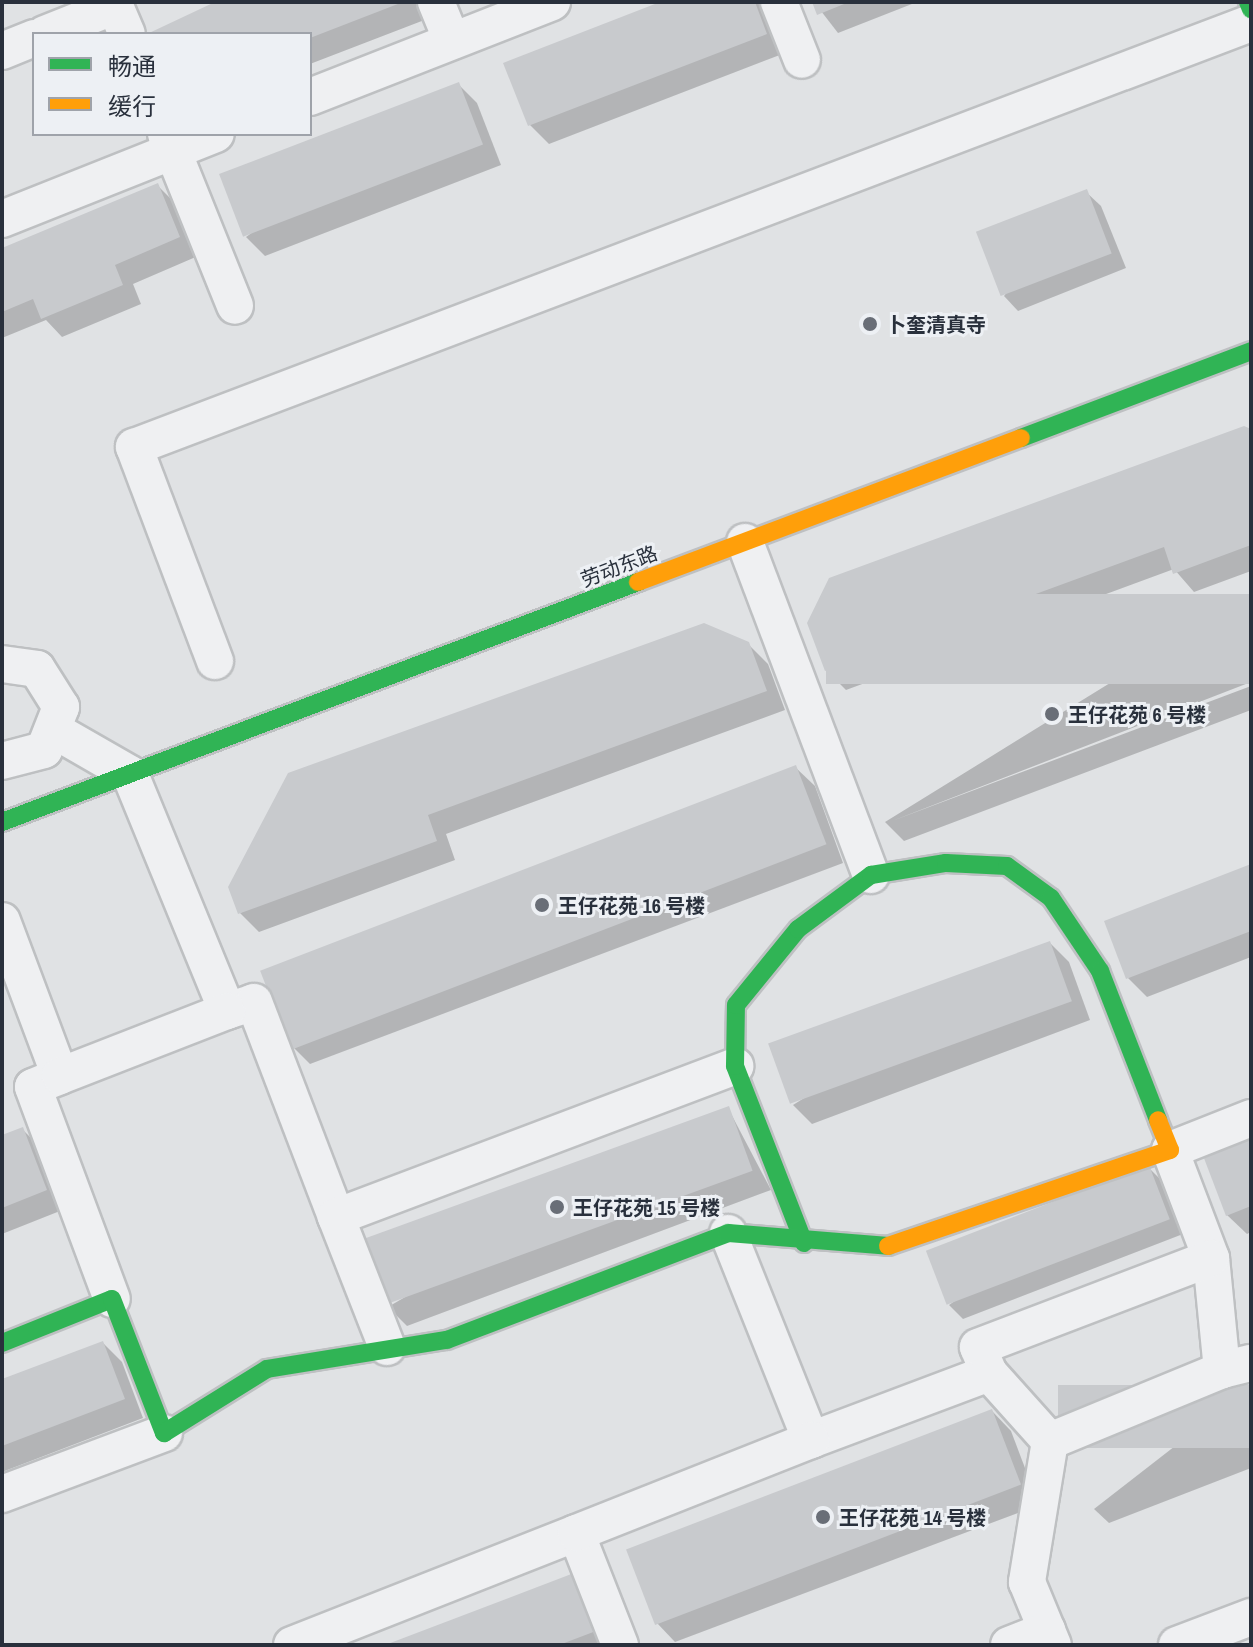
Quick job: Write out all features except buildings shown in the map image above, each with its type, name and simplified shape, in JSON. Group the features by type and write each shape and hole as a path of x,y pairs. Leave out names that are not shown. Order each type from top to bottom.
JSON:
{"street":[{"path":"436,2 452,41"},
{"path":"312,96 552,2"},
{"path":"779,2 802,60"},
{"path":"1248,2 1251,9"},
{"path":"53,32 122,14"},
{"path":"215,661 134,447 1251,23"},
{"path":"2,51 32,39"},
{"path":"2,219 170,142 204,136"},
{"path":"170,142 235,306"},
{"name":"劳动东路","path":"2,822 1251,351"},
{"path":"745,542 871,875"},
{"path":"2,664 22,663 49,679 61,707 57,732 31,759 2,761"},
{"path":"57,732 130,774 227,1011"},
{"path":"804,1243 735,1066 736,1005 798,929 871,875 946,863 1007,866 1051,898 1100,971 1211,1258 1236,1366 1050,1441"},
{"path":"2,921 60,1076"},
{"path":"164,1433 33,1087 227,1011 254,1002 387,1347"},
{"path":"336,1217 735,1066"},
{"path":"2,1494 164,1433 267,1369 387,1347 447,1340 728,1233 804,1243 894,1246 1170,1150 1251,1118"},
{"path":"728,1233 811,1440"},
{"path":"1050,1441 989,1373 978,1347 1211,1258"},
{"path":"2,1343 112,1299"},
{"path":"292,1645 989,1373"},
{"path":"1009,1645 1050,1638 1027,1582 1050,1441"},
{"path":"576,1533 620,1645"},
{"path":"1177,1645 1251,1617"}],"traffic: fast":[{"path":"1248,2 1251,9"},
{"path":"1021,438 1251,351"},
{"path":"2,822 638,582"},
{"path":"804,1243 735,1066 736,1005 798,929 871,875 946,863 1007,866 1051,898 1100,971 1158,1120"},
{"path":"2,1343 112,1299 164,1433 267,1369 447,1340 728,1233 888,1246"}],"traffic: slow":[{"path":"638,582 1021,438"},
{"path":"888,1246 1170,1150 1158,1120"}],"place":[{"name":"卜奎清真寺","path":"870,324"},
{"name":"王仔花苑 6 号楼","path":"1052,714"},
{"name":"王仔花苑 16 号楼","path":"542,905"},
{"name":"王仔花苑 15 号楼","path":"557,1207"},
{"name":"王仔花苑 14 号楼","path":"823,1517"}]}
